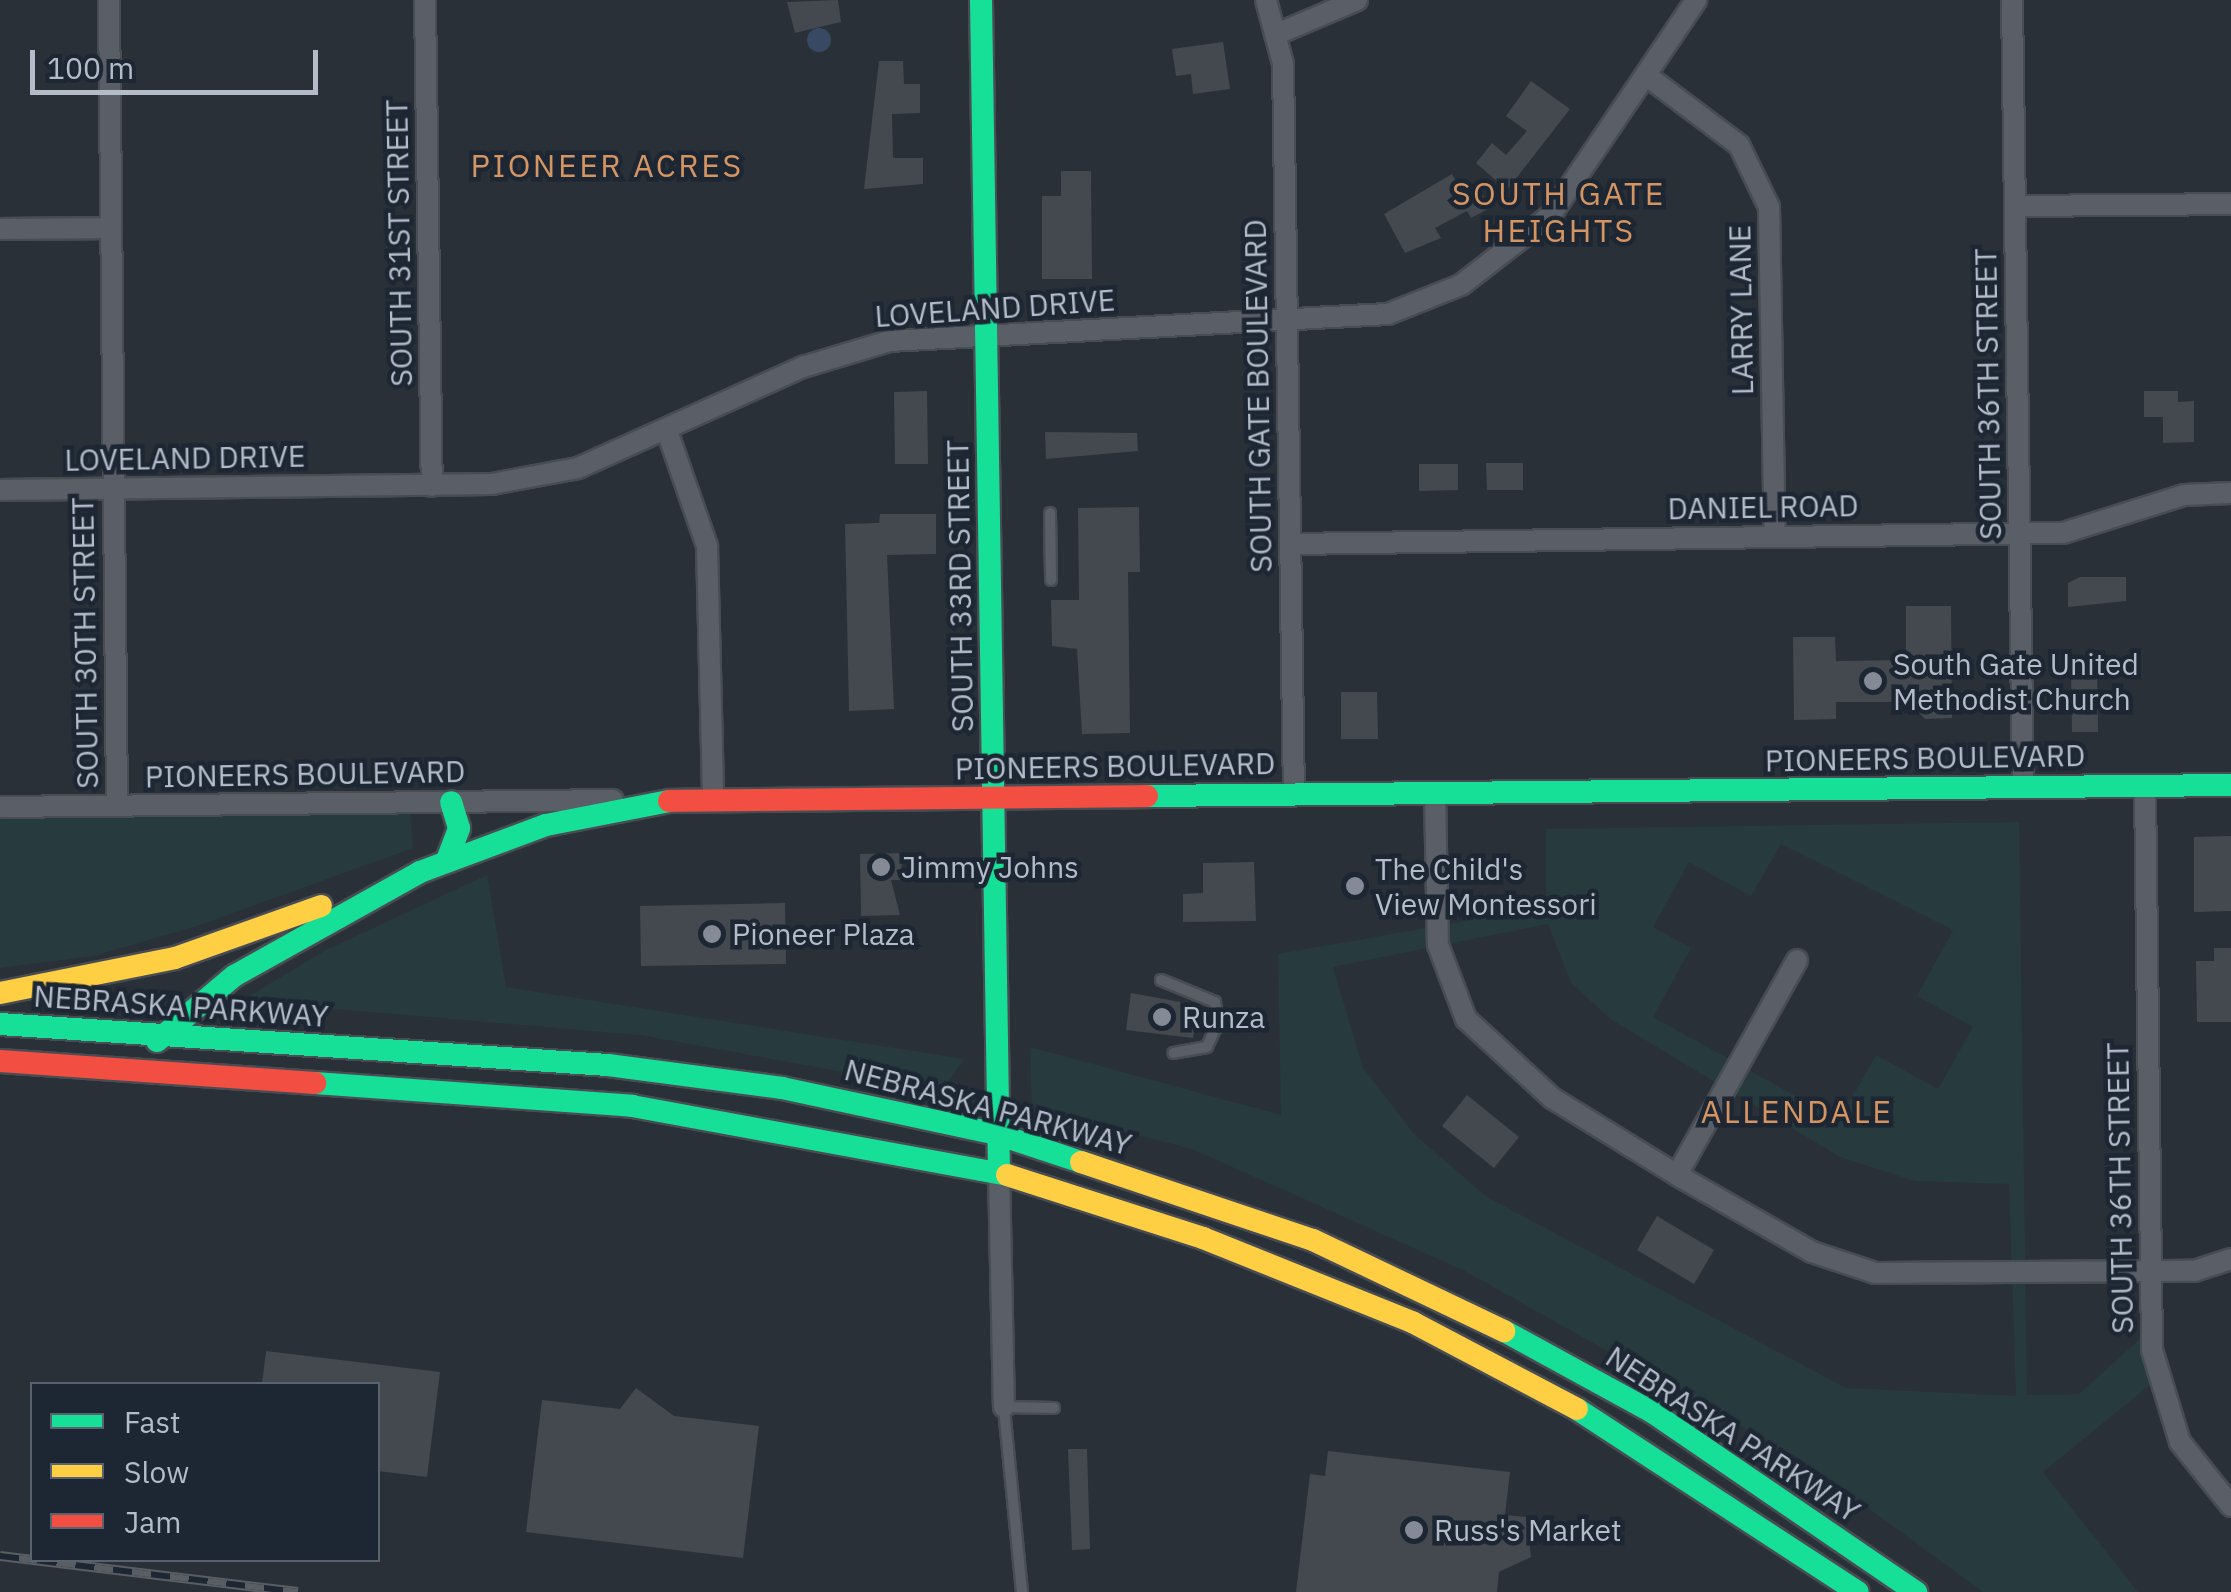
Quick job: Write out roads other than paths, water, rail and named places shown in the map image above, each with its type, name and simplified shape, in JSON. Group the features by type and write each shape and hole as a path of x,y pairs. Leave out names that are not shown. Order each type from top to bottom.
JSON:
{"main road":[{"name":"SOUTH 33RD STREET","path":"980,0 999,1172"},
{"name":"PIONEERS BOULEVARD","path":"669,801 2231,785"},
{"path":"0,993 175,958 546,825 669,801"},
{"path":"447,860 459,828 451,802"},
{"path":"0,1059 118,1054 165,1035 249,966 420,872"},
{"name":"NEBRASKA PARKWAY","path":"0,1024 674,1072 997,1134 1313,1240 1464,1309 1667,1421 1916,1592"},
{"name":"NEBRASKA PARKWAY","path":"0,1059 560,1098 815,1132 999,1172 1203,1238 1414,1323 1614,1430 1858,1592"}],"street":[{"name":"SOUTH 30TH STREET","path":"109,0 117,806"},
{"name":"SOUTH 31ST STREET","path":"425,0 432,486"},
{"name":"SOUTH GATE BOULEVARD","path":"1266,0 1278,34 1294,794"},
{"path":"1278,34 1357,0"},
{"name":"LOVELAND DRIVE","path":"0,490 432,486 538,478 667,431 848,351 986,333 1287,325 1388,314 1496,264 1573,188 1696,0"},
{"name":"SOUTH 36TH STREET","path":"2012,0 2023,787"},
{"name":"LARRY LANE","path":"1647,76 1723,129 1763,184 1775,537"},
{"path":"2015,206 2231,204"},
{"path":"0,229 111,228"},
{"path":"667,431 707,546 713,800"},
{"name":"DANIEL ROAD","path":"1290,544 2063,533 2170,498 2231,493"},
{"name":"SOUTH 36TH STREET","path":"2145,786 2150,1272 2165,1409 2231,1506"},
{"path":"1435,793 1438,945 1466,1019 1552,1098 1677,1175 1860,1270 2150,1272 2231,1259"},
{"name":"PIONEERS BOULEVARD","path":"0,807 669,801"},
{"path":"1677,1175 1797,960"},
{"path":"999,1172 1004,1407"}],"lane":[{"path":"1050,513 1051,580"},
{"path":"1161,980 1215,1002 1218,1023 1206,1047 1174,1053"},
{"path":"1022,1592 1004,1407 1054,1408"}],"water":[{"path":"819,28 831,40 819,52 807,40"}],"railway":[{"path":"0,1556 30,1560"},
{"path":"50,1562 298,1592"}],"place":[{"name":"South Gate United Methodist Church","path":"1873,681"},
{"name":"Jimmy Johns","path":"881,867"},
{"name":"The Child's View Montessori","path":"1355,886"},
{"name":"Pioneer Plaza","path":"712,934"},
{"name":"Runza","path":"1162,1017"},
{"name":"Russ's Market","path":"1414,1530"}],"district":[{"name":"PIONEER ACRES","path":"607,165"},
{"name":"SOUTH GATE HEIGHTS","path":"1559,212"},
{"name":"ALLENDALE","path":"1797,1111"}]}
